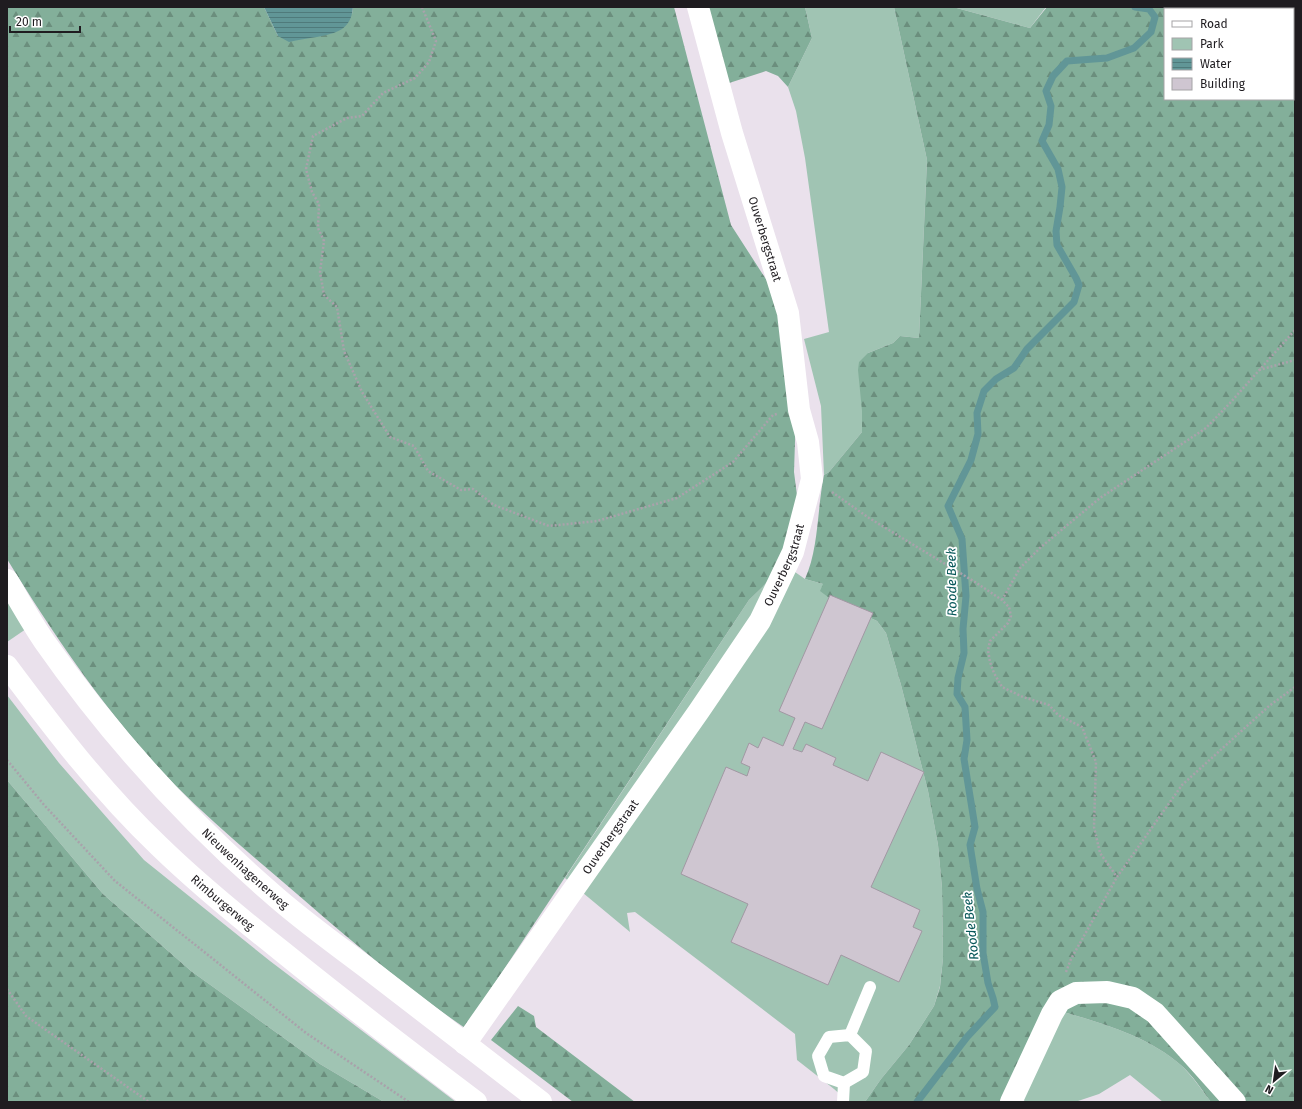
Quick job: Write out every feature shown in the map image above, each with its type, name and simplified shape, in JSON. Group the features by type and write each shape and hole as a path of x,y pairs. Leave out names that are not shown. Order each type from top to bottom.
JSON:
{"street":[{"name":"Ouverbergstraat","path":"465,1044 699,711 760,621 793,552 812,479 808,442 799,410 788,313 732,133 698,7"},
{"name":"Nieuwenhagenerweg","path":"7,580 44,640 97,712 135,758 179,807 270,893 541,1102"},
{"name":"Rimburgerweg","path":"7,666 90,773 158,846 243,921 331,992 476,1102"},
{"path":"1011,1102 1052,1014 1060,1001 1076,993 1107,992 1133,998 1155,1013 1235,1102"}],"lane":[{"path":"850,1035 870,987"},
{"path":"850,1035 866,1051 863,1072 844,1083 824,1076 818,1056 829,1037 850,1035"},
{"path":"843,1102 844,1083"}],"path":[{"path":"422,7 436,41 429,62 415,78 383,93 362,116 347,118 313,136 306,169 312,192 319,204 318,228 324,241 320,272 324,295 337,307 344,351 362,392 390,437 414,446 428,471 461,490 473,489 494,505 550,526 597,521 677,498 733,462 773,415 799,410"},
{"path":"1002,600 1020,568 1041,547 1100,498 1206,428 1295,330"},
{"path":"1259,370 1295,360"},
{"path":"812,479 869,518 975,582 1002,600 1009,607 1011,616 1008,622 990,641 988,650 994,673 1002,686 1023,697 1049,705 1058,715 1082,727 1096,762 1094,827 1100,852 1117,877"},
{"path":"1060,1001 1063,979 1071,959 1117,877 1182,785 1269,706 1295,687"},
{"path":"7,760 45,806 115,881 306,1033 409,1102"},
{"path":"7,989 26,1016 148,1102"}],"green space":[{"path":"7,7 264,7 278,36 352,14 353,7 674,7 731,225 780,301 796,411 794,472 799,511 785,565 749,600 465,1028 403,982 343,934 222,829 175,785 128,733 85,677 45,619 7,559"},
{"path":"707,7 805,7 812,38 788,87 778,76 766,71 726,84"},
{"path":"805,7 894,7 927,160 919,338 900,336 893,343 868,353 862,411 862,432 829,472 824,475 821,406 804,339 829,332 805,158 796,111 788,87 812,38"},
{"path":"894,7 953,7 1030,28 1047,7 1295,7 1295,1102 1211,1102 1182,1066 1154,1046 1106,1025 1057,1010 1013,1102 865,1102 881,1079 909,1045 934,1006 940,987 943,958 942,888 938,845 928,791 886,633 877,621 832,600 820,591 823,584 805,579 813,554 824,475 829,472 862,432 862,411 858,370 859,362 868,353 893,343 900,336 919,338 927,160"},
{"path":"953,7 1046,7 1030,28"},
{"path":"785,565 805,579 823,584 832,600 877,621 886,633 928,791 938,845 942,888 943,958 940,986 934,1006 909,1045 881,1079 865,1102 849,1102 797,1060 795,1034 635,912 627,913 630,932 565,878 749,600"},
{"path":"7,600 26,629 7,642"},
{"path":"7,695 59,763 144,860 270,961 456,1102 384,1102 320,1064 191,971 103,894 7,780"},
{"path":"7,780 103,894 191,971 320,1064 384,1102 7,1102"},
{"path":"518,1006 534,1016 536,1027 635,1102 573,1102 491,1040"},
{"path":"1057,1010 1106,1025 1154,1046 1182,1066 1211,1102 1163,1102 1130,1075 1099,1094 1075,1102 1027,1102 1017,1097"}],"water":[{"path":"264,7 353,7 352,15 346,26 337,32 324,36 289,42 278,36"}],"building":[{"path":"830,595 873,613 822,729 805,722 793,749 802,752 806,744 836,758 833,765 868,781 881,752 924,772 871,887 920,910 913,927 922,931 899,982 841,955 828,985 731,942 748,904 681,874 726,767 747,776 750,767 741,763 749,743 758,748 763,737 783,746 795,718 779,711"}],"waterway":[{"name":"Roode Beek","path":"917,1102 967,1037 995,1007 988,983 983,953 983,912 977,889 970,845 975,827 964,759 967,740 965,707 957,694 958,678 964,653 963,629 966,596 962,539 948,506 971,460 978,434 977,413 984,391 996,379 1014,368 1027,349 1074,302 1079,285 1057,245 1056,231 1062,187 1058,169 1042,141 1049,125 1051,106 1046,91 1053,76 1067,61 1107,58 1134,48 1151,32 1155,17 1149,9 1135,7"}]}
